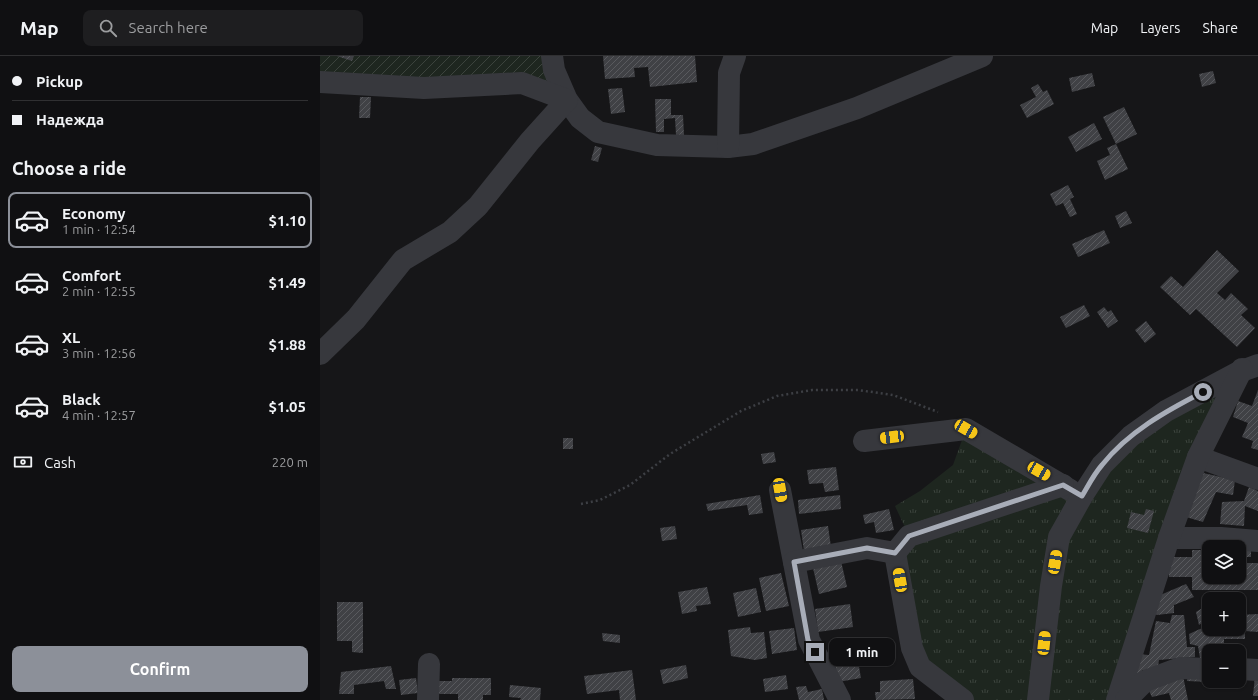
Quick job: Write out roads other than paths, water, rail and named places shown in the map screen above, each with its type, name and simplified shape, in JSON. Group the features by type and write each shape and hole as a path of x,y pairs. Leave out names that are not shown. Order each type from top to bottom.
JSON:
{"street":[{"path":"552,56 554,70 567,100 580,118 598,132 657,144 728,147 753,144 857,108 979,56"},
{"path":"728,147 728,73 735,56"},
{"path":"320,82 424,88 522,83 567,100"},
{"path":"320,354 356,319 403,260 450,232 478,206 530,141 567,100"},
{"path":"1117,700 1169,538 1198,457 1258,352"},
{"path":"1038,700 1051,586 1059,537 1082,496 1102,465 1131,436 1166,411 1249,369"},
{"path":"864,441 966,429 1082,496"},
{"path":"1198,457 1258,480"},
{"path":"963,700 920,667 912,648 895,553 909,536 1063,485"},
{"path":"780,490 808,640 840,700"},
{"path":"1169,538 1221,538 1258,541"},
{"path":"794,562 867,548 895,553"},
{"path":"428,700 429,664"},
{"path":"1126,700 1145,681 1180,668 1202,669"},
{"path":"1246,670 1258,670"}]}
